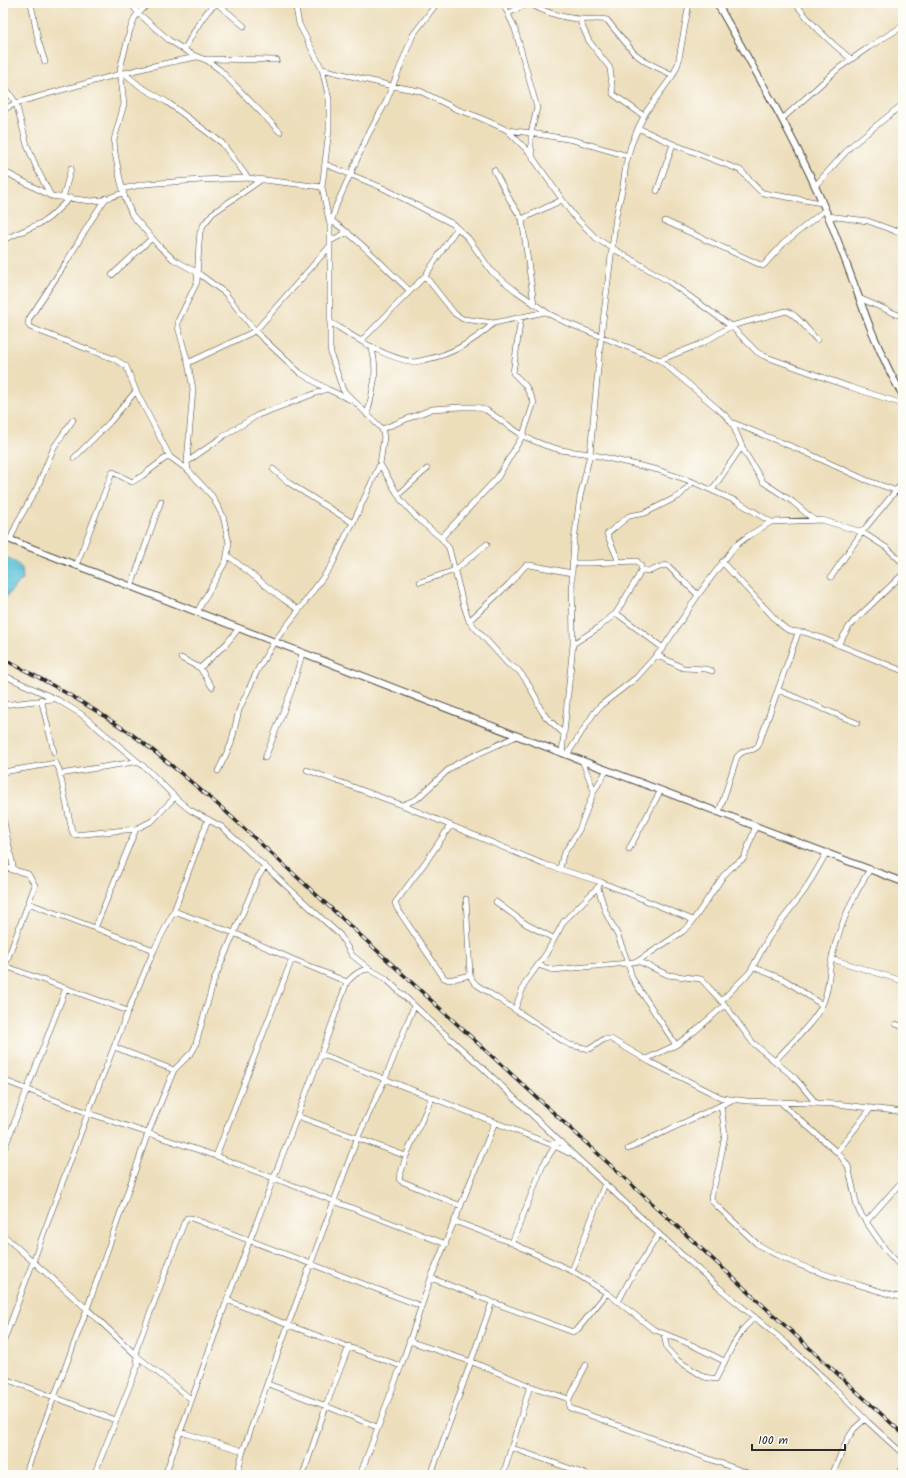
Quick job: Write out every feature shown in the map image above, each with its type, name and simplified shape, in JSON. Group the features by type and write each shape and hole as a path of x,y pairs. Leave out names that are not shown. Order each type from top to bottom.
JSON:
{"street":[{"path":"32,3 38,40 45,62"},
{"path":"131,3 138,13 169,40 184,50 213,64 220,70 280,132"},
{"path":"149,3 133,20 120,69 122,73 124,104 114,140 115,153 123,191 132,215 173,259 198,273 225,293 255,330 300,373 327,389 354,402"},
{"path":"295,3 300,24 322,69 329,99 330,112 322,187 331,223 348,232 410,291"},
{"path":"218,771 231,744 239,710 258,669 274,642 332,566 380,464 384,437 382,429 343,390 332,358 330,348 331,223 336,206 349,175 386,102 413,35 437,3"},
{"path":"504,3 515,30 537,108 531,132 532,155"},
{"path":"565,754 564,734 573,644 572,563 580,497 590,454 601,337 616,216 628,156 638,128 644,116 673,75 678,64 690,3"},
{"path":"717,3 806,165 827,213 888,369 903,395"},
{"path":"795,3 832,42 851,59"},
{"path":"508,14 531,4 565,17 607,20 634,53 646,62 673,75"},
{"path":"184,50 204,17 214,5 219,5 244,26"},
{"path":"579,19 589,41 610,68 613,94 644,116"},
{"path":"782,119 839,68 903,26"},
{"path":"3,110 16,103 122,73 162,63 197,57"},
{"path":"203,59 277,60"},
{"path":"322,69 392,86 420,91 456,109 507,130 531,132 573,140 628,156"},
{"path":"122,73 141,87 167,102 222,142 248,178"},
{"path":"3,84 16,103 27,145 51,196"},
{"path":"815,186 851,146 903,104"},
{"path":"638,128 673,144 740,170 748,177 758,190 763,193 822,203"},
{"path":"507,130 532,155 536,164 573,215 596,239 668,281 731,326 757,352 764,356 850,387 903,404"},
{"path":"657,191 673,144"},
{"path":"325,164 382,188 428,211 457,228 468,238 492,272 545,312 568,324 660,360 718,409 730,422 760,479 814,520"},
{"path":"63,198 71,168"},
{"path":"494,170 522,220 534,304"},
{"path":"3,171 51,196 91,201 106,198 145,184 194,180 248,178 322,187"},
{"path":"188,470 187,462 193,389 188,362 178,327 178,321 195,288 198,273 198,243 200,232 204,224 213,214 261,180"},
{"path":"3,240 43,222 70,198"},
{"path":"106,198 29,319 28,324 39,331 123,364 128,369 136,391 170,457 188,470 212,496 223,516 229,543 226,561 197,612"},
{"path":"522,220 562,200"},
{"path":"665,221 763,266 784,243 827,213 868,221 903,234"},
{"path":"896,232 903,225"},
{"path":"361,341 425,276 457,228"},
{"path":"188,362 255,330 330,243 348,232"},
{"path":"112,275 152,238"},
{"path":"425,276 455,314 463,319 494,323 545,312"},
{"path":"859,298 903,317"},
{"path":"660,360 703,343 731,326 786,311 795,316 816,340"},
{"path":"442,538 498,477 523,435 534,402 525,385 513,373 521,317"},
{"path":"330,322 389,356 414,362 442,356 454,351 477,338 494,323"},
{"path":"367,414 375,378 375,359 371,346"},
{"path":"187,462 258,415 327,389"},
{"path":"74,458 110,422 136,391"},
{"path":"382,429 432,408 476,407 486,410 523,435 544,445 561,450 590,454 658,470 712,490 738,502 771,522"},
{"path":"3,416 5,421 3,430"},
{"path":"10,540 18,521 37,488 54,447 73,420"},
{"path":"730,422 805,452 866,480 903,493"},
{"path":"712,490 742,446"},
{"path":"76,566 112,473 113,472 132,482 166,457 170,457"},
{"path":"380,464 398,495 418,519 442,538 449,548 469,621 508,664 518,670 526,680 543,713 564,734"},
{"path":"273,469 289,483 353,523"},
{"path":"398,495 427,469"},
{"path":"619,562 606,534 628,516 645,513 680,496 693,482"},
{"path":"831,577 862,532 903,482"},
{"path":"131,587 161,501"},
{"path":"565,754 601,705 636,678 663,648 680,625 698,595 735,546 771,522 822,520 862,532 887,548 903,563"},
{"path":"3,537 239,628 302,654 903,882"},
{"path":"420,582 455,570 487,544"},
{"path":"227,555 299,610"},
{"path":"572,563 637,561 642,566 616,613 598,628 573,644"},
{"path":"722,562 788,631 812,635 903,671"},
{"path":"469,621 509,584 526,565 572,572"},
{"path":"641,570 650,571 656,570 665,565 668,566 698,595"},
{"path":"838,645 854,621 903,574"},
{"path":"616,613 663,648"},
{"path":"200,668 227,643 239,628"},
{"path":"718,812 737,757 745,750 754,750 758,746 798,633"},
{"path":"265,758 292,689 302,654"},
{"path":"657,655 683,668 706,669 712,671"},
{"path":"181,658 200,668 212,686"},
{"path":"3,675 58,700 81,714 139,763 190,810 222,827 340,935 352,955 369,969 385,978 659,1234 718,1287 786,1343 903,1454"},
{"path":"778,690 857,723"},
{"path":"3,705 53,698"},
{"path":"42,699 54,752"},
{"path":"402,805 417,799 448,770 458,763 518,736"},
{"path":"582,760 594,791"},
{"path":"60,774 134,762 139,763"},
{"path":"3,772 56,763 60,774 74,835 136,829 152,821 175,797"},
{"path":"308,770 402,805 543,864 601,882 693,920"},
{"path":"560,869 563,855 578,830 594,791 606,770"},
{"path":"629,849 661,790"},
{"path":"3,817 14,870"},
{"path":"3,1343 114,1046 154,950 174,911 208,819"},
{"path":"450,826 395,903 444,978 449,980 470,975"},
{"path":"538,965 553,970 638,961 682,932 690,925 724,875 744,858 756,826"},
{"path":"95,928 136,829"},
{"path":"646,1059 676,1045 695,1031 742,982 753,967 769,937 805,890 827,852"},
{"path":"3,867 28,874 35,885 4,968 66,988 128,1011"},
{"path":"24,1475 87,1308 148,1133 174,1070 195,1047 214,980 258,877 265,867"},
{"path":"775,1061 812,1019 822,1005 828,987 832,959 838,937 850,903 870,869"},
{"path":"515,1009 526,983 564,921 598,888 601,882"},
{"path":"598,888 606,913 618,936 632,978 676,1045"},
{"path":"466,899 470,975 473,981 570,1045 590,1049 602,1040 607,1038 611,1039 646,1059 722,1098 747,1102 816,1103 903,1112"},
{"path":"496,902 526,924 553,938"},
{"path":"28,903 154,950"},
{"path":"174,911 234,933 347,982"},
{"path":"216,1156 292,959"},
{"path":"832,959 903,981"},
{"path":"638,961 668,975 701,979 723,1003 749,1038 796,1078 816,1103"},
{"path":"753,967 785,980 822,1005"},
{"path":"165,1475 227,1300 347,982 353,975 361,970 369,969"},
{"path":"3,1152 66,988"},
{"path":"250,1475 237,1473 243,1451 357,1139 385,1079 414,1006"},
{"path":"896,1024 903,1027"},
{"path":"114,1046 174,1070"},
{"path":"321,1054 553,1145 574,1155"},
{"path":"3,1080 88,1113 216,1156 446,1244"},
{"path":"432,1097 406,1156 399,1176 400,1181 461,1206"},
{"path":"628,1149 732,1100"},
{"path":"780,1102 837,1152 848,1166 857,1206 885,1249 903,1269"},
{"path":"721,1105 725,1135 711,1197 712,1201 757,1244 764,1248 804,1267 895,1296 903,1297"},
{"path":"837,1152 872,1108"},
{"path":"297,1116 406,1156"},
{"path":"360,1475 401,1366 431,1278 495,1122"},
{"path":"512,1243 543,1165 553,1145 561,1142"},
{"path":"866,1222 903,1180"},
{"path":"572,1271 604,1183"},
{"path":"94,1475 138,1365 136,1350 184,1222 187,1218 191,1218 421,1306"},
{"path":"454,1220 512,1243 572,1271 607,1293 653,1328 724,1361"},
{"path":"618,1302 629,1281 659,1234"},
{"path":"3,1235 87,1308 137,1356 191,1400"},
{"path":"431,1278 573,1332 578,1329 607,1293"},
{"path":"227,1300 288,1325 401,1366"},
{"path":"431,1475 492,1302"},
{"path":"664,1334 667,1349 670,1354 704,1377 716,1379 724,1361 744,1328 755,1317"},
{"path":"409,1341 472,1362 530,1386 569,1399"},
{"path":"303,1475 326,1406 349,1346"},
{"path":"586,1365 569,1399 569,1407 572,1409 753,1475"},
{"path":"3,1378 115,1420"},
{"path":"268,1384 377,1427"},
{"path":"503,1475 530,1386"},
{"path":"832,1475 847,1440 854,1429 865,1419"},
{"path":"181,1432 243,1451"},
{"path":"512,1448 588,1475"},
{"path":"900,1475 903,1466"}],"water":[{"path":"3,557 11,559 22,568 23,580 17,584 3,600"}],"railway":[{"path":"3,659 68,694 130,733 165,760 223,809 903,1434"}]}
